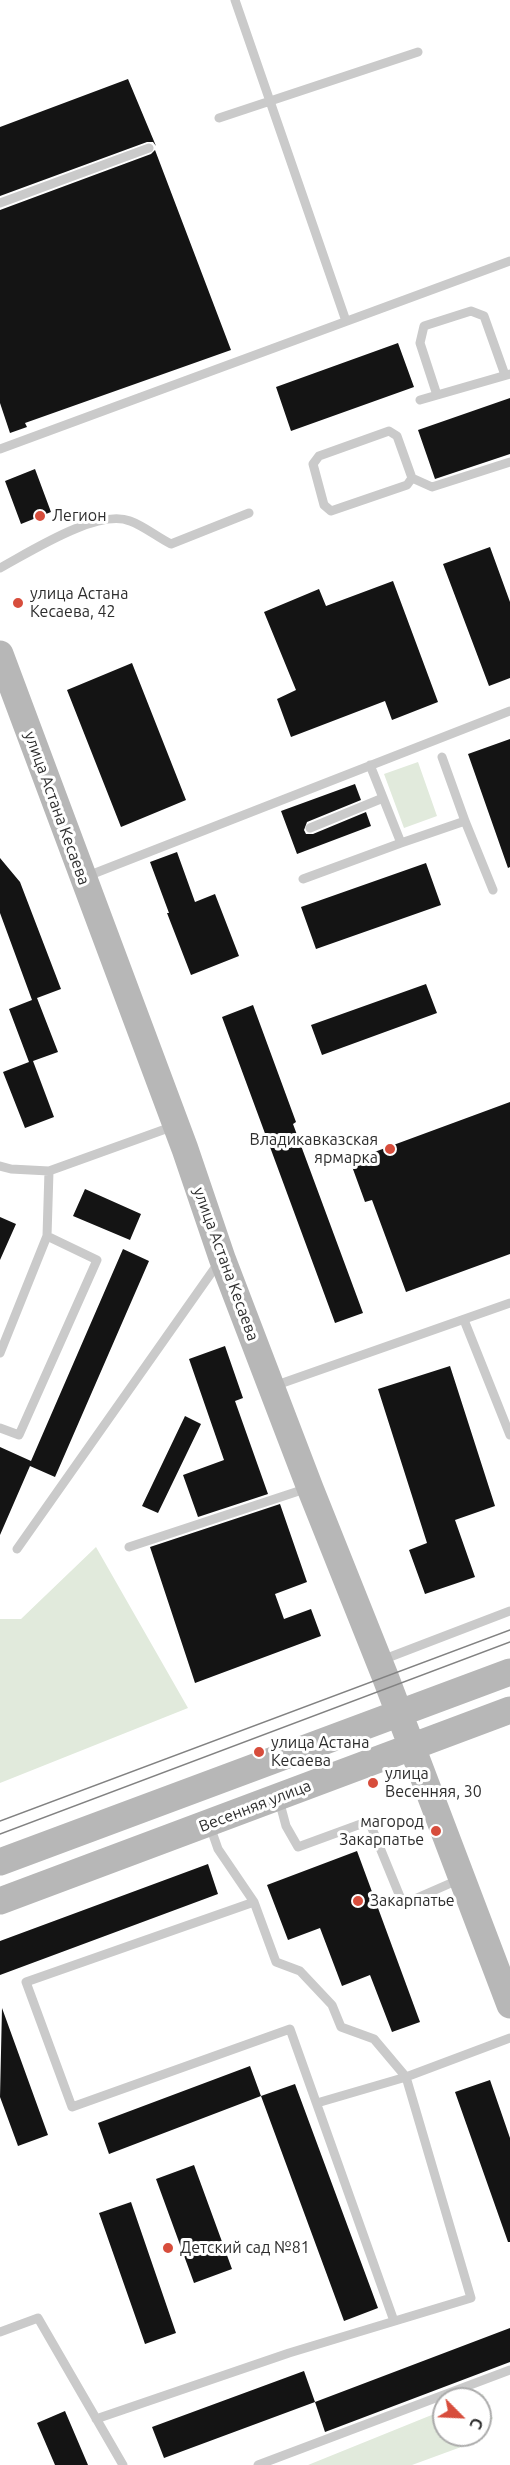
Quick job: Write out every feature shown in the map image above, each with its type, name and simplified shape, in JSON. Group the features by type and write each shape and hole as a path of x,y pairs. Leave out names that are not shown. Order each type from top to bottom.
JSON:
{"street":[{"name":"улица Астана Кесаева","path":"0,654 222,1258 400,1714 510,2005"},
{"path":"0,1862 510,1672"},
{"name":"Весенняя улица","path":"0,1901 510,1710"}],"lane":[{"path":"235,0 346,321"},
{"path":"219,118 418,52"},
{"path":"0,203 149,148"},
{"path":"0,449 510,261"},
{"path":"420,400 437,395 507,374 484,316 471,311 424,326 420,343 437,395"},
{"path":"412,478 407,485 331,511 324,505 313,464 319,456 389,430 397,436 412,478 432,487 510,462"},
{"path":"0,568 73,530 107,518 129,520 171,544 249,513"},
{"path":"82,878 510,711"},
{"path":"442,757 493,890"},
{"path":"370,765 401,843"},
{"path":"310,828 383,798"},
{"path":"303,879 465,821"},
{"path":"0,1166 11,1169 49,1171 174,1126"},
{"path":"0,1353 48,1236 49,1171"},
{"path":"0,1428 19,1435 97,1260 48,1236"},
{"path":"17,1549 222,1258"},
{"path":"272,1386 510,1303"},
{"path":"464,1320 510,1435"},
{"path":"129,1547 310,1488"},
{"path":"379,1661 510,1611"},
{"path":"278,1797 286,1826 298,1847 369,1821 403,1904 463,1878"},
{"path":"96,2419 289,2353 471,2298 406,2077 374,2039 342,2027 332,2005 300,1971 276,1962 254,1902 218,1850 209,1823"},
{"path":"254,1902 26,1982 72,2107 290,2029 394,2321"},
{"path":"317,2103 406,2077 510,2038"},
{"path":"0,2332 38,2318 123,2465"},
{"path":"258,2465 510,2370"}],"shaded area":[{"path":"418,762 437,816 404,828 384,774"},
{"path":"96,1547 188,1708 0,1783 0,1619 21,1619"},
{"path":"432,2415 432,2447 461,2447 412,2465 308,2465"}],"building":[{"path":"128,79 156,146 153,142 147,142 0,196 0,127"},
{"path":"155,150 231,350 25,423 27,427 10,433 0,403 0,210 151,154"},
{"path":"398,343 414,387 291,431 276,387"},
{"path":"510,398 510,454 435,479 418,430"},
{"path":"35,469 51,512 21,524 5,481"},
{"path":"490,547 510,602 510,678 489,686 443,564"},
{"path":"393,581 438,702 392,720 385,701 291,737 277,699 296,690 264,612 319,589 326,606"},
{"path":"132,663 186,800 121,827 67,690"},
{"path":"510,739 510,867 508,868 468,754"},
{"path":"355,784 361,800 307,822 304,830 306,834 313,834 366,812 371,826 297,854 281,811"},
{"path":"177,852 195,902 215,894 239,956 191,975 150,862"},
{"path":"0,858 20,882 61,989 37,998 58,1052 33,1061 54,1117 25,1128 3,1072 29,1062 9,1009 32,1000 0,913"},
{"path":"426,863 441,905 316,949 301,907"},
{"path":"426,984 437,1013 322,1055 311,1025"},
{"path":"253,1005 296,1122 293,1124 363,1313 335,1323 222,1017"},
{"path":"510,1102 510,1254 406,1292 372,1200 365,1202 350,1161"},
{"path":"85,1189 141,1214 130,1240 73,1216"},
{"path":"0,1217 16,1224 0,1260"},
{"path":"123,1249 149,1261 55,1477 30,1466 0,1535 0,1447 31,1461"},
{"path":"225,1346 243,1398 235,1401 268,1494 198,1517 183,1475 224,1460 189,1359"},
{"path":"450,1366 495,1506 455,1520 475,1577 425,1594 409,1550 427,1543 378,1389"},
{"path":"185,1416 201,1424 158,1513 142,1506"},
{"path":"280,1504 307,1582 275,1594 284,1619 311,1609 321,1636 195,1683 150,1547"},
{"path":"357,1851 420,2022 392,2032 370,1975 342,1986 320,1928 288,1940 267,1885"},
{"path":"208,1864 218,1894 0,1975 0,1941"},
{"path":"2,2008 48,2135 18,2146 0,2097"},
{"path":"250,2066 261,2096 109,2154 98,2123"},
{"path":"490,2080 510,2138 510,2242 508,2242 455,2092"},
{"path":"295,2084 378,2308 344,2321 261,2096"},
{"path":"194,2165 232,2269 194,2283 156,2179"},
{"path":"131,2202 176,2333 145,2344 99,2213"},
{"path":"510,2328 510,2362 444,2387 432,2387 432,2392 325,2432 315,2402"},
{"path":"304,2371 315,2402 164,2458 152,2427"},
{"path":"65,2411 88,2465 55,2465 37,2423"}],"tram line":[{"path":"0,1821 510,1630"},
{"path":"0,1834 510,1642"}],"place":[{"name":"Легион","path":"40,516"},
{"name":"улица Астана Кесаева, 42","path":"18,603"},
{"name":"Владикавказская ярмарка","path":"390,1149"},
{"name":"улица Астана Кесаева","path":"259,1752"},
{"name":"улица Весенняя, 30","path":"373,1783"},
{"name":"магород Закарпатье","path":"436,1831"},
{"name":"Закарпатье","path":"358,1901"},
{"name":"Детский сад №81","path":"168,2248"}]}
